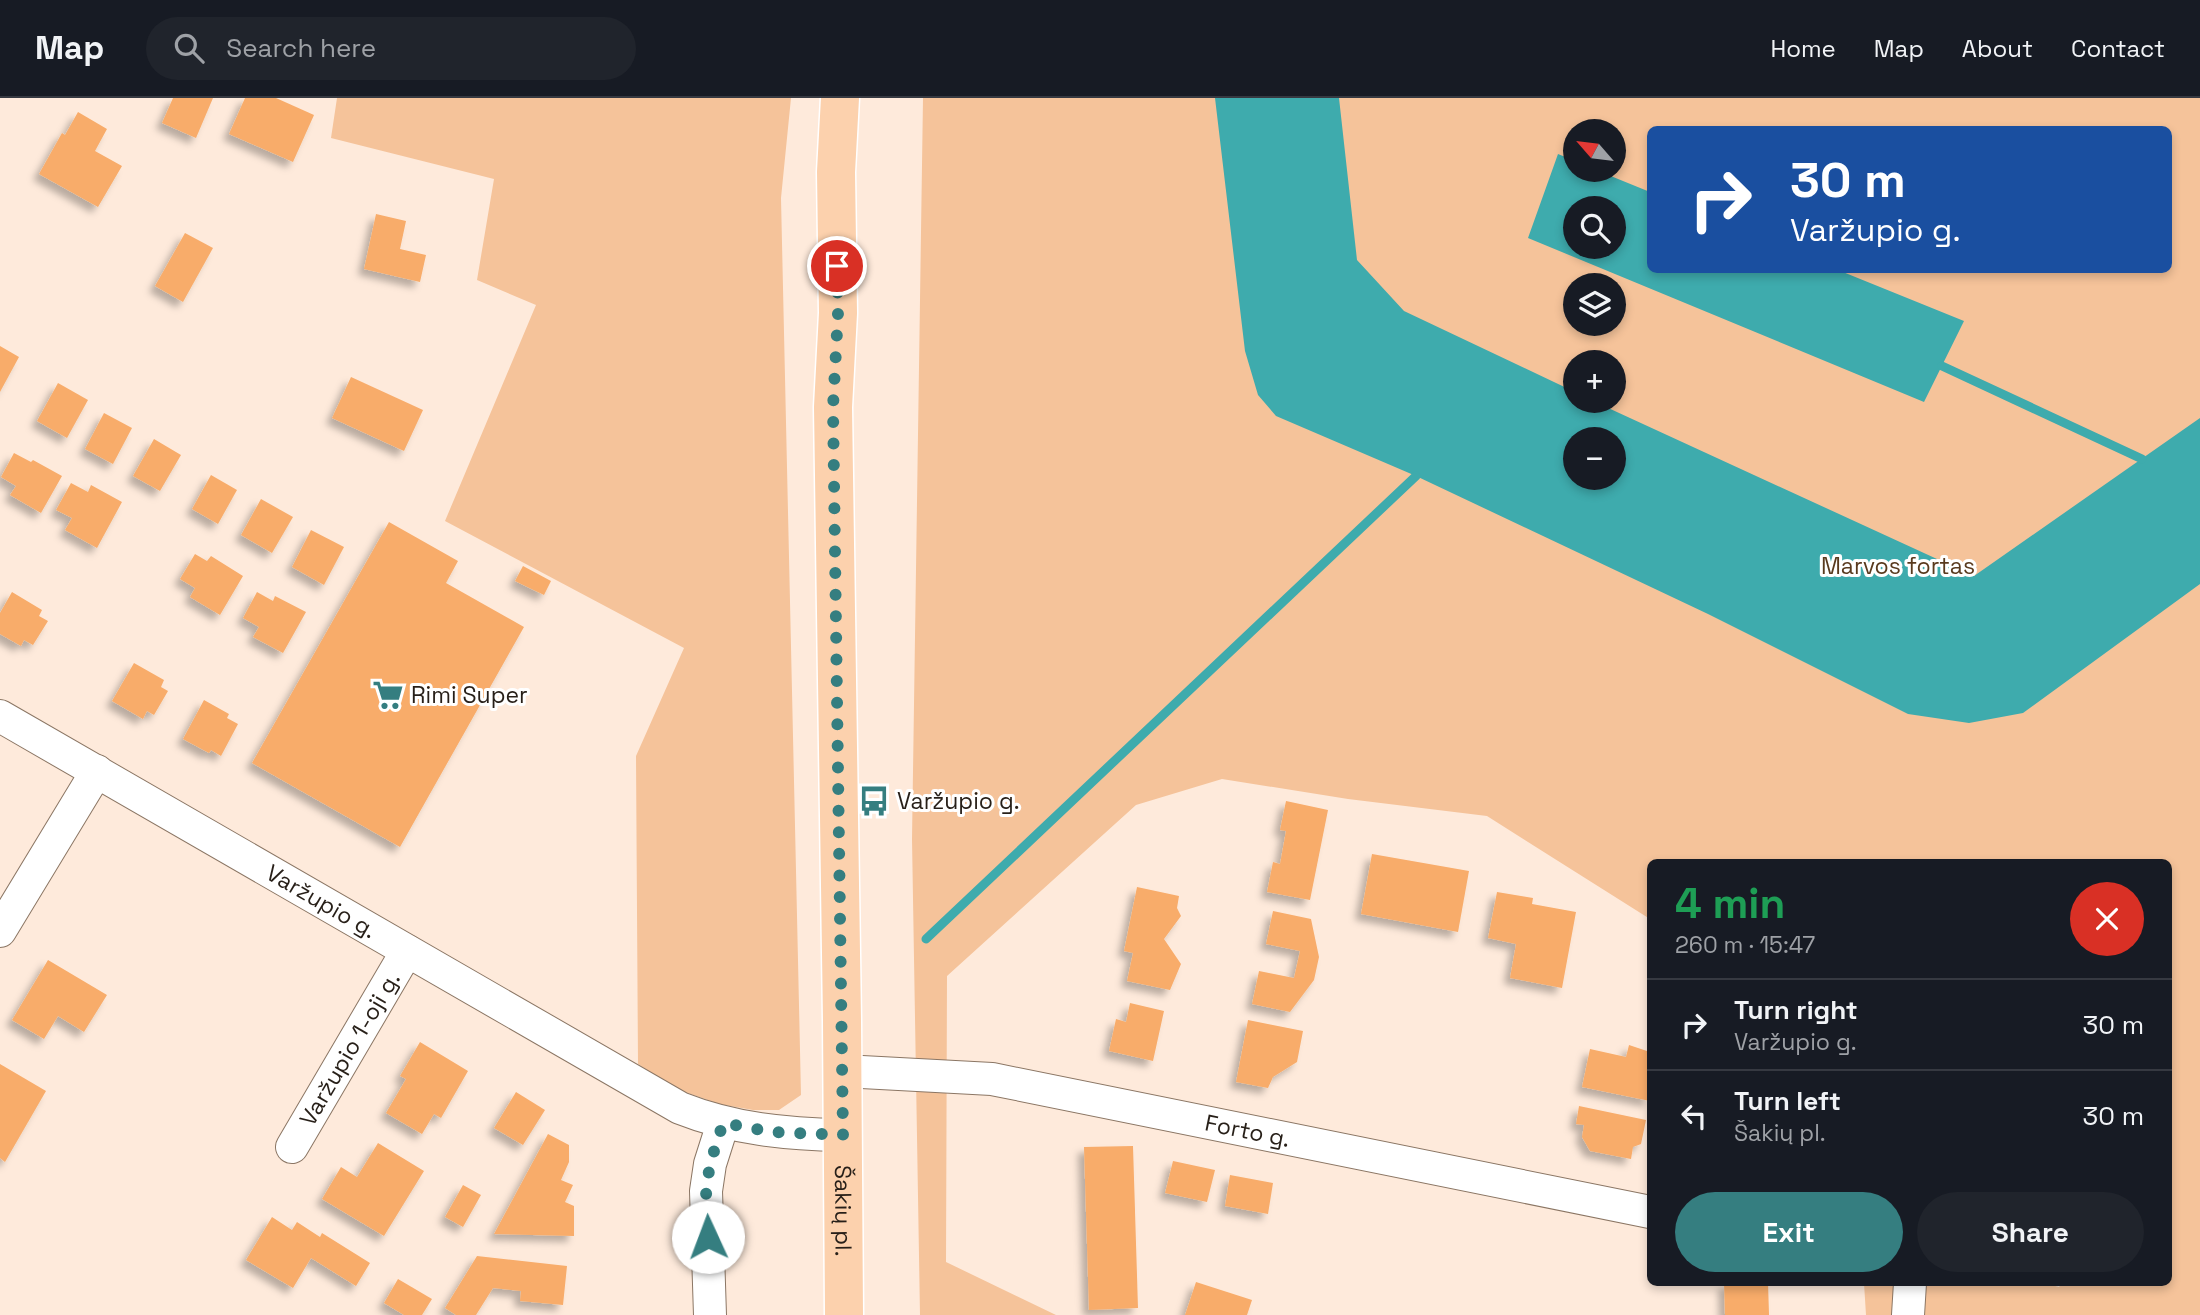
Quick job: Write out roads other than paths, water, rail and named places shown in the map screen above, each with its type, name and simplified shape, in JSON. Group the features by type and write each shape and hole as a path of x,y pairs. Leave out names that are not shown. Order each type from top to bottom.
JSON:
{"main road":[{"name":"Šakių pl.","path":"840,98 836,173 838,313 833,407 844,1315"}],"street":[{"name":"Varžupio g.","path":"0,716 680,1108 723,1123 773,1132 843,1135"},
{"path":"0,931 97,771"},
{"name":"Varžupio 1-oji g.","path":"292,1147 407,951"},
{"name":"Forto g.","path":"843,1071 992,1079 1647,1211"},
{"path":"710,1315 706,1191 710,1164 723,1123"},
{"path":"1908,1315 1910,1286"}],"water":[{"path":"1215,98 1339,98 1357,260 1404,311 1563,386 1563,413 1619,413 1974,576 2200,418 2200,584 2023,713 1969,723 1908,714 1708,614 1416,476 1276,416 1258,395 1245,351"},
{"path":"1558,154 1563,156 1563,182 1625,182 1647,191 1647,273 1845,273 1964,321 1924,402 1626,279 1626,273 1613,273 1579,259 1626,259 1626,196 1563,196 1563,252 1528,238"}],"waterway":[{"path":"1942,366 2142,459"},
{"path":"926,939 1416,476"}],"place":[{"name":"Rimi Super","path":"388,695"},
{"name":"Varžupio g.","path":"874,801"}],"park label":[{"name":"Marvos fortas","path":"1898,566"}]}
